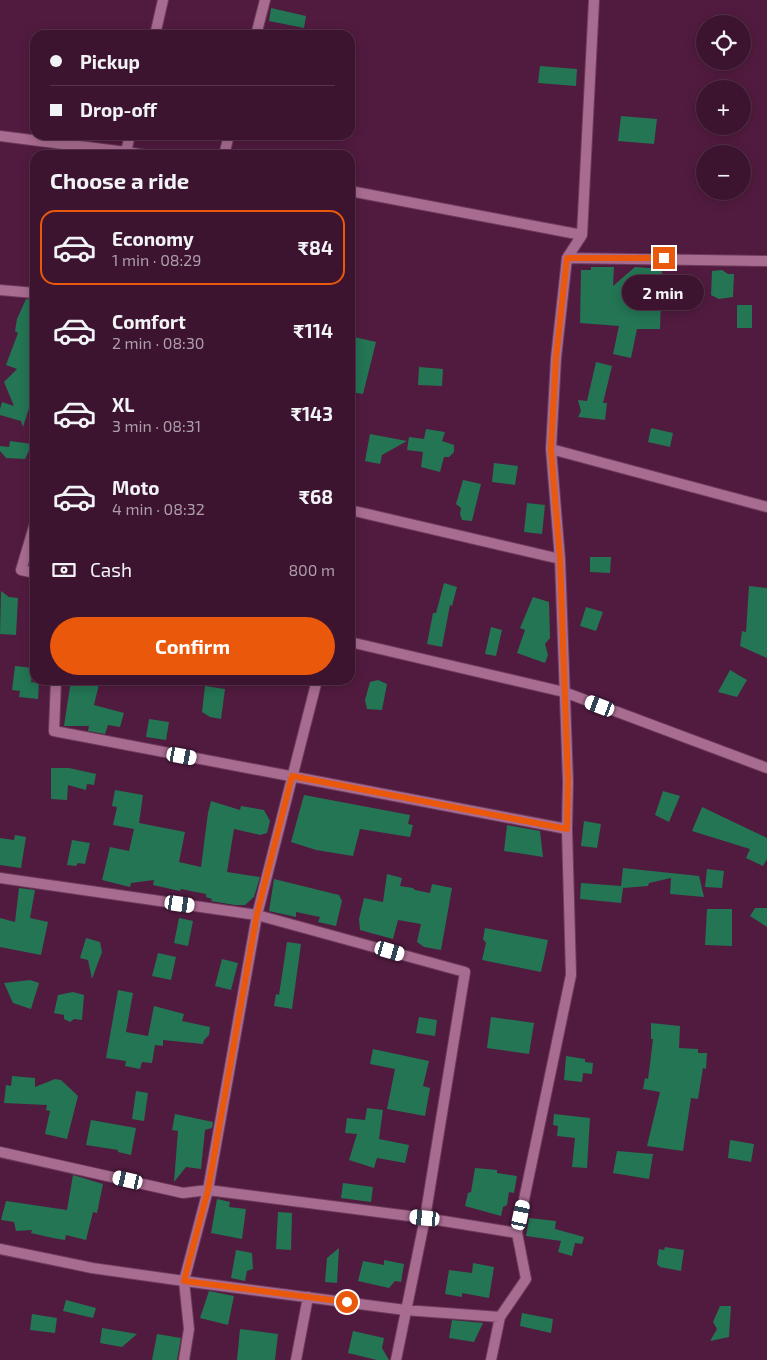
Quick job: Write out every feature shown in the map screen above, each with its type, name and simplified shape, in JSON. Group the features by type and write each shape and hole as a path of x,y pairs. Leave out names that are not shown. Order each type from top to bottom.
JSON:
{"street":[{"path":"156,30 163,0"},
{"path":"257,30 265,0"},
{"path":"491,1360 500,1317 526,1279 517,1233 571,975 567,829 568,781 560,559 551,449 556,358 567,258 582,235 594,0"},
{"path":"0,136 104,150"},
{"path":"355,192 582,235"},
{"path":"567,258 767,261"},
{"path":"0,290 30,293"},
{"path":"551,449 767,507"},
{"path":"355,511 560,559"},
{"path":"30,539 20,570 30,572"},
{"path":"355,643 564,692 767,768"},
{"path":"56,685 54,731 567,829"},
{"path":"184,1360 189,1329 184,1281 208,1190 257,914 316,685"},
{"path":"0,878 257,914 465,972 425,1218 396,1360"},
{"path":"0,1152 183,1193 208,1190 425,1218 517,1233"},
{"path":"0,1248 92,1268 184,1281 405,1310 500,1317"},
{"path":"296,1360 308,1297"}],"building":[{"path":"271,8 306,16 304,28 269,21"},
{"path":"540,66 577,69 576,86 538,83"},
{"path":"621,116 657,119 654,144 618,141"},
{"path":"591,267 614,267 613,286 635,267 662,269 660,329 637,329 631,358 613,354 619,326 580,323 581,270 591,270"},
{"path":"722,270 728,274 734,274 733,297 719,299 711,295 712,271"},
{"path":"26,299 30,299 30,405 23,427 21,421 0,415 2,402 14,406 4,382 17,369 6,365 18,333 15,331 17,319"},
{"path":"737,305 752,305 752,328 737,328"},
{"path":"355,337 376,342 363,394 355,393"},
{"path":"596,362 612,366 603,403 607,403 605,420 578,417 581,411 578,400 587,401"},
{"path":"419,367 443,369 442,386 418,385"},
{"path":"651,428 673,433 670,447 648,442"},
{"path":"426,429 445,432 442,441 454,445 454,452 449,457 444,457 440,472 421,467 423,452 407,450 409,437 424,439"},
{"path":"370,434 407,441 382,455 380,464 365,461"},
{"path":"10,441 30,444 25,459 6,458 0,451 0,446 9,447"},
{"path":"494,463 518,466 515,485 492,482"},
{"path":"463,480 481,484 472,521 462,520 461,508 456,504"},
{"path":"527,503 545,505 542,534 524,532"},
{"path":"590,557 611,557 610,573 590,572"},
{"path":"444,583 457,587 452,606 450,605 442,647 427,644 433,613 436,613"},
{"path":"749,586 767,588 767,658 740,646 742,631 746,632"},
{"path":"1,591 9,597 18,598 16,635 0,634"},
{"path":"533,597 549,602 550,638 545,644 548,655 545,663 517,653 525,630 520,628"},
{"path":"586,607 603,612 596,631 580,626"},
{"path":"491,627 502,630 496,656 485,654"},
{"path":"15,666 30,668 30,685 39,685 38,699 19,697 20,691 12,690"},
{"path":"730,670 747,680 737,697 718,692"},
{"path":"378,680 387,684 382,710 367,709 365,700 370,682"},
{"path":"70,685 99,685 94,705 124,713 120,727 108,725 105,734 88,731 89,726 64,726"},
{"path":"205,686 225,689 221,719 210,717 202,712"},
{"path":"149,719 169,722 166,740 146,737"},
{"path":"51,768 69,768 96,774 94,785 87,784 86,790 68,785 67,800 51,799"},
{"path":"115,790 143,795 139,823 185,832 179,862 201,867 211,801 240,810 241,806 264,810 270,821 267,833 260,835 234,829 227,872 260,877 254,897 245,905 235,905 211,901 212,899 206,897 206,894 153,885 154,880 131,883 130,887 102,880 110,847 129,851 134,829 113,825 117,807 112,806"},
{"path":"663,791 680,796 669,822 655,815"},
{"path":"304,795 410,815 408,824 413,825 410,837 360,829 353,856 316,850 291,842"},
{"path":"702,807 767,838 767,859 763,866 746,858 750,849 692,831"},
{"path":"584,821 601,824 597,848 581,846"},
{"path":"507,825 540,831 543,857 504,851"},
{"path":"15,835 26,837 21,868 0,865 0,838 14,840"},
{"path":"72,840 90,843 85,864 67,865"},
{"path":"623,868 699,876 704,897 670,894 671,878 649,883 648,886 623,888 621,903 580,899 581,883 621,886"},
{"path":"707,869 724,871 722,888 705,887"},
{"path":"387,874 402,878 400,886 415,890 430,893 432,884 452,888 441,950 424,947 417,942 421,924 398,920 393,939 360,930 359,919 364,898 383,902"},
{"path":"274,879 339,895 342,901 336,926 318,922 320,917 296,912 296,917 269,911"},
{"path":"19,888 35,890 30,918 48,922 41,955 0,947 0,918 15,922"},
{"path":"755,908 767,908 767,927 750,916"},
{"path":"707,909 732,909 732,946 705,945"},
{"path":"179,918 193,921 188,946 174,943"},
{"path":"485,928 548,940 541,972 482,960 486,943 483,939"},
{"path":"86,938 100,942 102,952 92,979 88,960 80,958"},
{"path":"287,942 301,944 292,1009 274,1006 276,994 279,995"},
{"path":"158,953 176,957 171,980 152,976"},
{"path":"222,959 238,963 231,990 215,986"},
{"path":"30,980 39,983 31,1009 13,1003 4,983"},
{"path":"118,990 133,993 126,1032 148,1036 154,1006 184,1014 182,1021 210,1027 209,1035 203,1044 163,1040 163,1046 155,1045 152,1063 142,1062 140,1069 125,1066 126,1061 106,1058"},
{"path":"73,992 84,995 82,1020 74,1019 70,1022 64,1019 64,1015 54,1013 58,995"},
{"path":"419,1017 437,1020 435,1036 416,1033"},
{"path":"491,1017 534,1023 529,1054 487,1048"},
{"path":"651,1023 680,1026 679,1048 698,1049 698,1053 707,1053 706,1069 703,1068 698,1099 691,1098 683,1151 647,1146 660,1092 643,1089 645,1078 648,1079 650,1064 653,1039 651,1039"},
{"path":"373,1049 429,1061 423,1086 430,1088 425,1116 387,1109 395,1069 370,1064"},
{"path":"566,1056 585,1059 585,1062 593,1063 592,1074 583,1073 582,1082 564,1080"},
{"path":"12,1076 35,1078 35,1087 55,1079 61,1080 78,1096 67,1139 45,1134 50,1111 46,1110 47,1105 4,1103 6,1085 11,1086"},
{"path":"136,1091 148,1093 144,1121 132,1119"},
{"path":"367,1108 383,1110 379,1139 409,1145 405,1163 377,1158 374,1168 349,1160 357,1134 345,1133 347,1118 365,1120"},
{"path":"175,1114 213,1122 212,1128 205,1130 201,1169 186,1167 174,1182 178,1131 172,1130"},
{"path":"554,1114 590,1118 587,1168 572,1167 575,1138 557,1136 558,1126 553,1125"},
{"path":"91,1120 136,1128 131,1155 118,1152 118,1150 86,1145"},
{"path":"730,1140 754,1144 751,1162 728,1158"},
{"path":"617,1151 653,1154 649,1179 613,1173"},
{"path":"475,1168 497,1170 497,1173 517,1176 514,1193 509,1192 507,1205 503,1207 501,1216 465,1206 468,1193 471,1192"},
{"path":"73,1175 103,1184 97,1213 93,1212 86,1240 66,1235 65,1240 53,1238 31,1233 32,1230 16,1231 14,1222 1,1220 6,1201 67,1210"},
{"path":"343,1183 373,1187 371,1202 341,1198"},
{"path":"217,1199 230,1202 229,1207 246,1209 242,1239 211,1233"},
{"path":"278,1212 292,1213 291,1250 276,1249"},
{"path":"529,1218 556,1221 555,1229 584,1237 582,1244 575,1243 572,1256 558,1252 561,1241 526,1236"},
{"path":"665,1247 684,1250 681,1271 660,1267 657,1264 659,1249 664,1250"},
{"path":"339,1248 337,1283 325,1282 327,1258"},
{"path":"236,1250 252,1253 253,1269 247,1271 245,1281 231,1278"},
{"path":"384,1260 404,1264 401,1282 395,1281 389,1288 358,1281 363,1261 384,1265"},
{"path":"473,1263 494,1267 489,1298 462,1293 462,1297 445,1294 449,1270 472,1273"},
{"path":"209,1291 234,1296 228,1325 200,1318"},
{"path":"66,1300 96,1308 93,1318 63,1311"},
{"path":"720,1306 731,1306 729,1337 710,1341 717,1329 713,1322"},
{"path":"522,1313 553,1319 551,1333 520,1326"},
{"path":"32,1314 57,1318 55,1333 30,1330"},
{"path":"452,1320 483,1323 474,1342 449,1338"},
{"path":"102,1328 137,1334 122,1347 100,1343"},
{"path":"240,1329 278,1334 275,1360 237,1360"},
{"path":"353,1331 384,1338 382,1348 389,1360 377,1360 348,1353"},
{"path":"157,1334 181,1338 177,1360 152,1360"}],"route":[{"path":"347,1302 184,1281 208,1190 257,914 292,776 567,829 568,781 560,559 551,449 556,358 567,258 664,258"}]}
